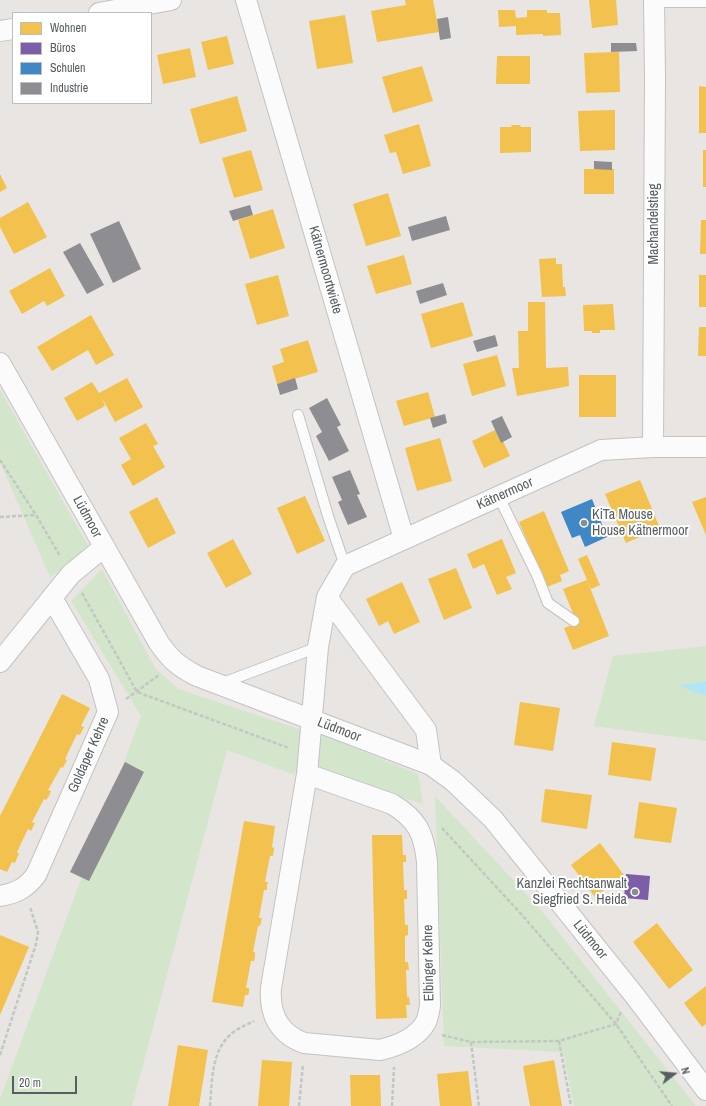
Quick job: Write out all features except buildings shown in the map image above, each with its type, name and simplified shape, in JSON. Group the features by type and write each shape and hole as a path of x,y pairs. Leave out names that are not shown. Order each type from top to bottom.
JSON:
{"street":[{"path":"105,12 171,0"},
{"name":"Kätnermoortwiete","path":"246,0 404,539"},
{"name":"Machandelstieg","path":"652,447 655,85 654,1"},
{"path":"0,31 12,29"},
{"name":"Lüdmoor","path":"0,363 158,643 176,663 196,676 431,765 453,781 493,819 704,1084"},
{"name":"Kätnermoor","path":"345,566 601,450 652,447 706,447"},
{"path":"0,662 71,574 104,547"},
{"path":"345,566 328,597 318,647 307,774 271,988 271,1004 276,1020 286,1032 297,1041 304,1043 380,1050 389,1048 407,1040 420,1031"},
{"path":"328,597 426,730 431,765"},
{"name":"Goldaper Kehre","path":"0,896 15,893 29,884 36,875 108,712 99,679 52,598"},
{"name":"Elbinger Kehre","path":"307,774 392,804 403,810 410,817 421,834 427,862 430,1006 425,1023 420,1031"}],"lane":[{"path":"654,1 706,2"},
{"path":"298,415 328,516 345,566"},
{"path":"499,496 537,575 548,603 574,622"},
{"path":"218,684 318,647"}],"path":[{"path":"0,516 36,515"},
{"path":"108,712 176,663"},
{"path":"0,1055 36,944 38,932 34,916 22,888"},
{"path":"616,1024 621,1012 635,996"},
{"path":"210,1106 215,1061 220,1047 229,1035 248,1024 273,1013"},
{"path":"420,1031 435,1033 471,1042 559,1041 616,1024"},
{"path":"616,1024 672,1106"},
{"path":"559,1041 571,1106"},
{"path":"471,1042 479,1106"},
{"path":"299,1106 304,1043"},
{"path":"389,1048 394,1061 392,1106"}],"green space":[{"path":"0,390 90,549 50,577 0,462"},
{"path":"102,569 155,668 178,689 305,731 295,775 227,750 132,1106 0,1106 0,1099 141,716 71,601"},
{"path":"706,646 706,741 594,726 613,656"},
{"path":"322,735 418,774 423,804 313,769"},
{"path":"435,796 541,910 696,1106 574,1106 563,1052 444,1046"}],"water":[{"path":"706,681 706,696 679,686"}],"place":[{"name":"KiTa Mouse House Kätnermoor","path":"584,523"},
{"name":"Kanzlei Rechtsanwalt Siegfried S. Heida","path":"635,892"}]}
